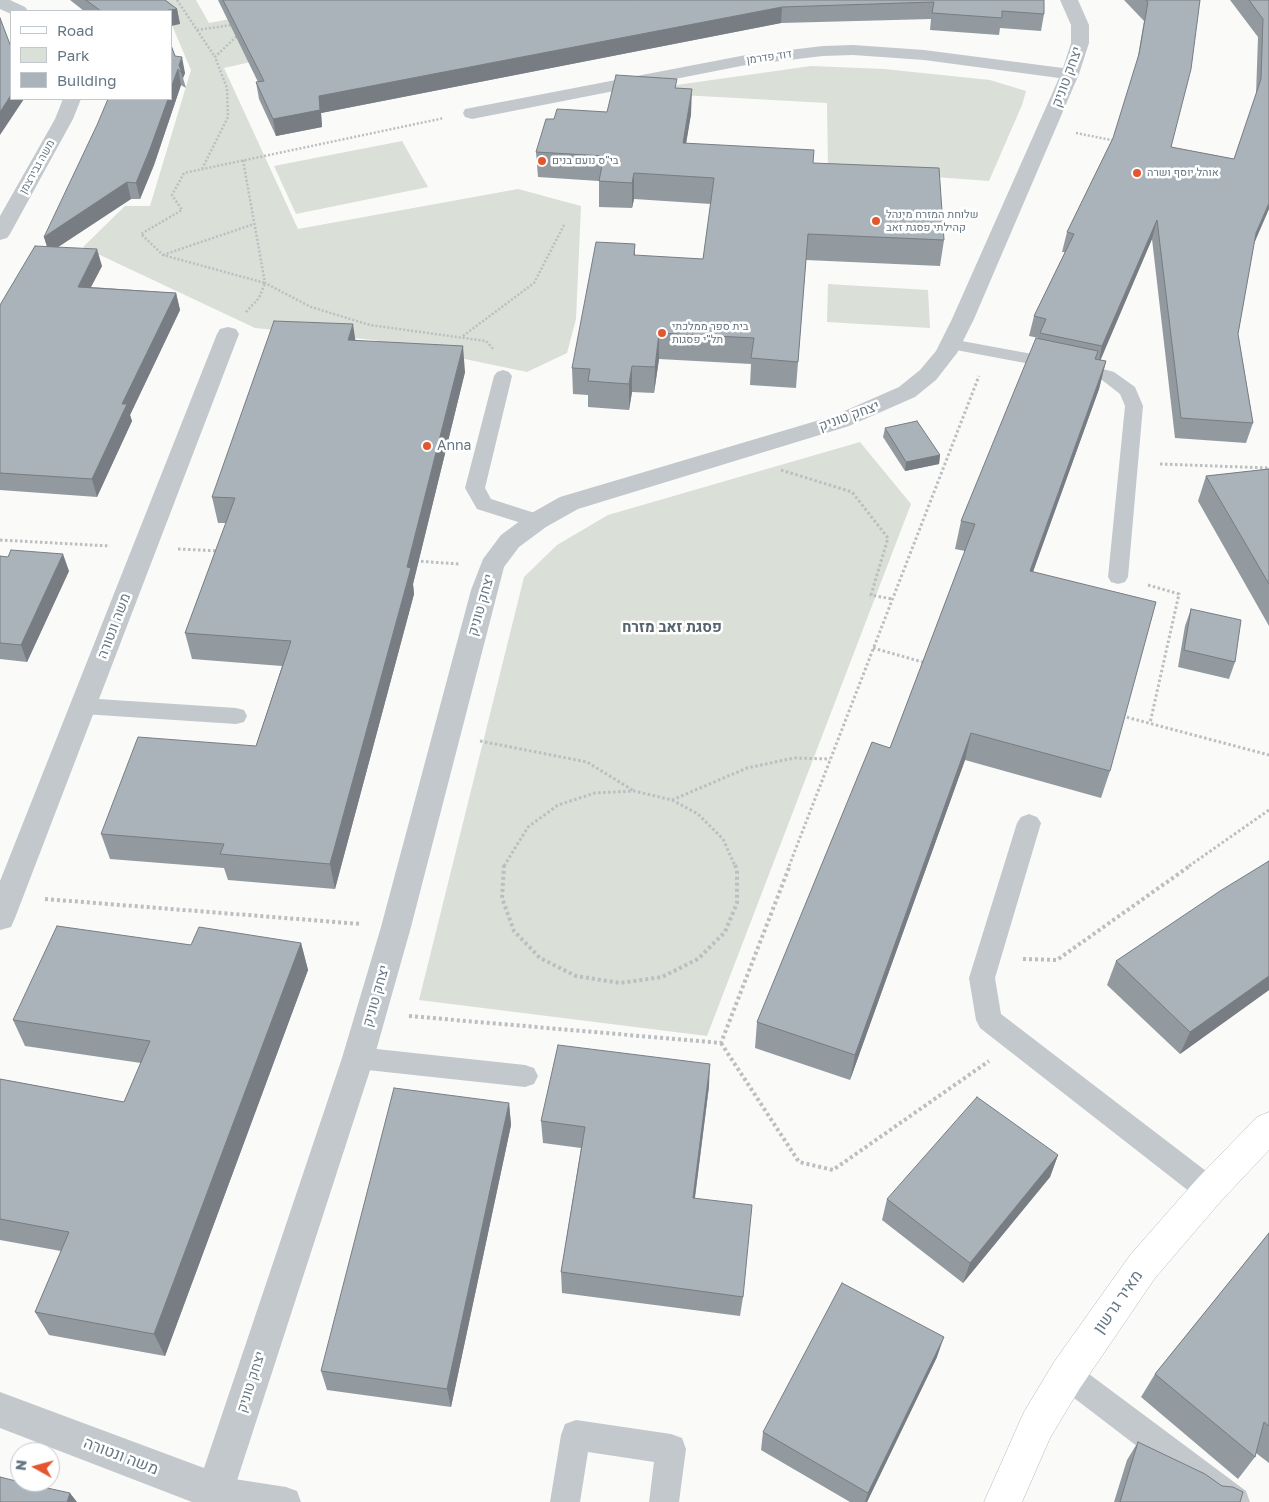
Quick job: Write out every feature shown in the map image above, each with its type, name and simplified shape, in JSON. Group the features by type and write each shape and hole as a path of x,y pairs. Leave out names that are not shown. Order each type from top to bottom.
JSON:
{"street":[{"name":"יצחק טוניק","path":"213,1496 358,1058 396,927 492,565 510,541 537,521 569,503 841,421 907,392 928,375 946,354 1070,74 1080,43 1080,25 1069,0"},
{"path":"0,2 17,10"},
{"name":"דוד פדרמן","path":"472,113 746,60 822,51 853,50 924,55 1070,74"},
{"name":"משה גבירצמן","path":"0,234 64,118 72,100"},
{"name":"משה ונטורה","path":"4,907 228,334"},
{"name":"מאיר גרשון","path":"1003,1502 1037,1425 1067,1375 1143,1266 1209,1190 1269,1127"},
{"name":"משה ונטורה","path":"0,1410 213,1496"}],"lane":[{"path":"950,344 1108,376 1128,391 1134,406 1118,577"},
{"path":"503,376 475,488 484,504 537,521"},
{"path":"83,706 236,716"},
{"path":"1029,824 982,978 989,1020 1209,1190"},
{"path":"358,1058 525,1076"},
{"path":"1067,1375 1235,1502"},
{"path":"565,1502 576,1436 671,1449 664,1502"},
{"path":"213,1496 286,1502"}],"path":[{"path":"177,0 215,57 227,88 228,117 202,169"},
{"path":"196,30 232,25"},
{"path":"215,57 243,30"},
{"path":"472,113 184,173 172,195 182,210 141,234 163,255 265,283 311,307 370,325 462,336 486,341 499,356 503,376"},
{"path":"1047,127 1124,143"},
{"path":"228,334 259,298 265,283 243,160"},
{"path":"163,255 254,224"},
{"path":"462,336 534,283 564,225"},
{"path":"721,1043 988,351"},
{"path":"730,454 852,492 888,538 871,595 892,599"},
{"path":"1129,463 1269,468"},
{"path":"0,540 224,552"},
{"path":"413,561 492,565"},
{"path":"1118,577 1179,594 1150,723"},
{"path":"873,648 930,664"},
{"path":"1112,713 1269,756"},
{"path":"446,735 539,751 586,762 634,791"},
{"path":"672,800 747,768 794,758 830,759"},
{"path":"634,791 672,800 698,814 723,839 737,870 738,904 725,932 698,959 662,977 620,983 576,976 540,958 514,931 502,898 504,865 528,827 558,806 595,793 634,791"},
{"path":"988,959 1057,960 1269,810"},
{"path":"4,907 396,927"},
{"path":"371,1013 721,1043"},
{"path":"721,1043 799,1162 833,1170 1018,1041"}],"green space":[{"path":"159,0 196,0 209,23 277,10 299,51 224,68 298,229 518,189 581,206 576,319 567,353 527,372 374,340 255,328 83,247 125,206 150,206 191,70 172,25 172,10"},
{"path":"811,66 884,69 990,80 1026,91 1022,105 989,181 828,169 827,103 627,92"},
{"path":"402,141 428,187 296,214 274,166"},
{"path":"828,284 928,290 930,328 827,322"},
{"path":"860,442 911,504 707,1036 419,1000 524,577 557,545 608,515"}],"building":[{"path":"86,0 165,0 177,9 170,10 100,10"},
{"path":"223,0 1044,0 1044,14 1002,11 1002,18 932,13 934,2 782,7 319,96 320,110 273,119 256,82 264,81"},
{"path":"1146,0 1200,0 1191,69 1171,147 1234,159 1261,79 1263,19 1249,0 1269,0 1269,203 1256,233 1238,334 1253,423 1181,418 1157,220 1102,346 1040,333 1046,319 1034,316 1074,234 1067,232 1113,138 1139,54 1148,2"},
{"path":"0,18 10,44 10,97 0,112"},
{"path":"172,48 175,56 182,57 179,65 182,73 178,69 172,85"},
{"path":"616,75 677,79 675,88 692,89 683,143 814,150 813,163 939,168 944,240 808,234 798,362 751,358 754,338 659,333 655,367 632,366 629,384 588,381 590,369 572,368 596,242 635,244 634,255 703,259 714,178 634,173 632,183 599,181 604,156 536,152 546,119 554,119 557,109 607,112"},
{"path":"108,100 168,100 136,183 127,182 44,237"},
{"path":"35,246 97,249 78,287 176,293 122,404 127,404 92,479 0,473 0,305"},
{"path":"274,321 353,324 348,340 463,346 407,567 411,568 330,864 220,854 224,844 101,834 138,737 256,746 291,641 185,633 235,498 212,497"},
{"path":"1036,338 1098,351 1095,359 1106,361 1030,571 1156,602 1110,771 971,733 855,1055 757,1022 872,742 890,748 975,524 961,521"},
{"path":"917,421 940,455 906,462 885,428"},
{"path":"1269,469 1269,584 1206,476"},
{"path":"11,550 63,554 21,645 0,643 0,556 8,557"},
{"path":"1191,609 1241,620 1235,662 1184,650"},
{"path":"1269,861 1269,976 1190,1032 1116,961 1220,891"},
{"path":"57,926 191,945 199,927 301,943 154,1334 35,1312 69,1232 0,1219 0,1079 124,1102 150,1041 13,1020"},
{"path":"558,1045 710,1064 693,1198 752,1205 743,1297 561,1272 585,1127 541,1121"},
{"path":"394,1088 509,1103 447,1389 321,1371"},
{"path":"977,1097 1058,1155 970,1263 887,1199"},
{"path":"1269,1233 1269,1426 1264,1422 1255,1457 1155,1374"},
{"path":"842,1283 944,1337 868,1493 763,1432"},
{"path":"1138,1442 1205,1474 1222,1486 1233,1487 1243,1492 1240,1502 1120,1502"},
{"path":"0,1477 10,1480 10,1492 60,1491 70,1493 67,1502 0,1502"}],"place":[{"name":"בי\"ס נועם בנים","path":"542,161"},
{"name":"אוהל יוסף ושרה","path":"1137,173"},
{"name":"שלוחת המזרח מינהל קהילתי פסגת זאב","path":"876,221"},
{"name":"בית ספר ממלכתי תל\"י פסגות","path":"662,333"},
{"name":"Anna","path":"427,446"}],"district":[{"name":"פסגת זאב מזרח","path":"672,627"}]}
